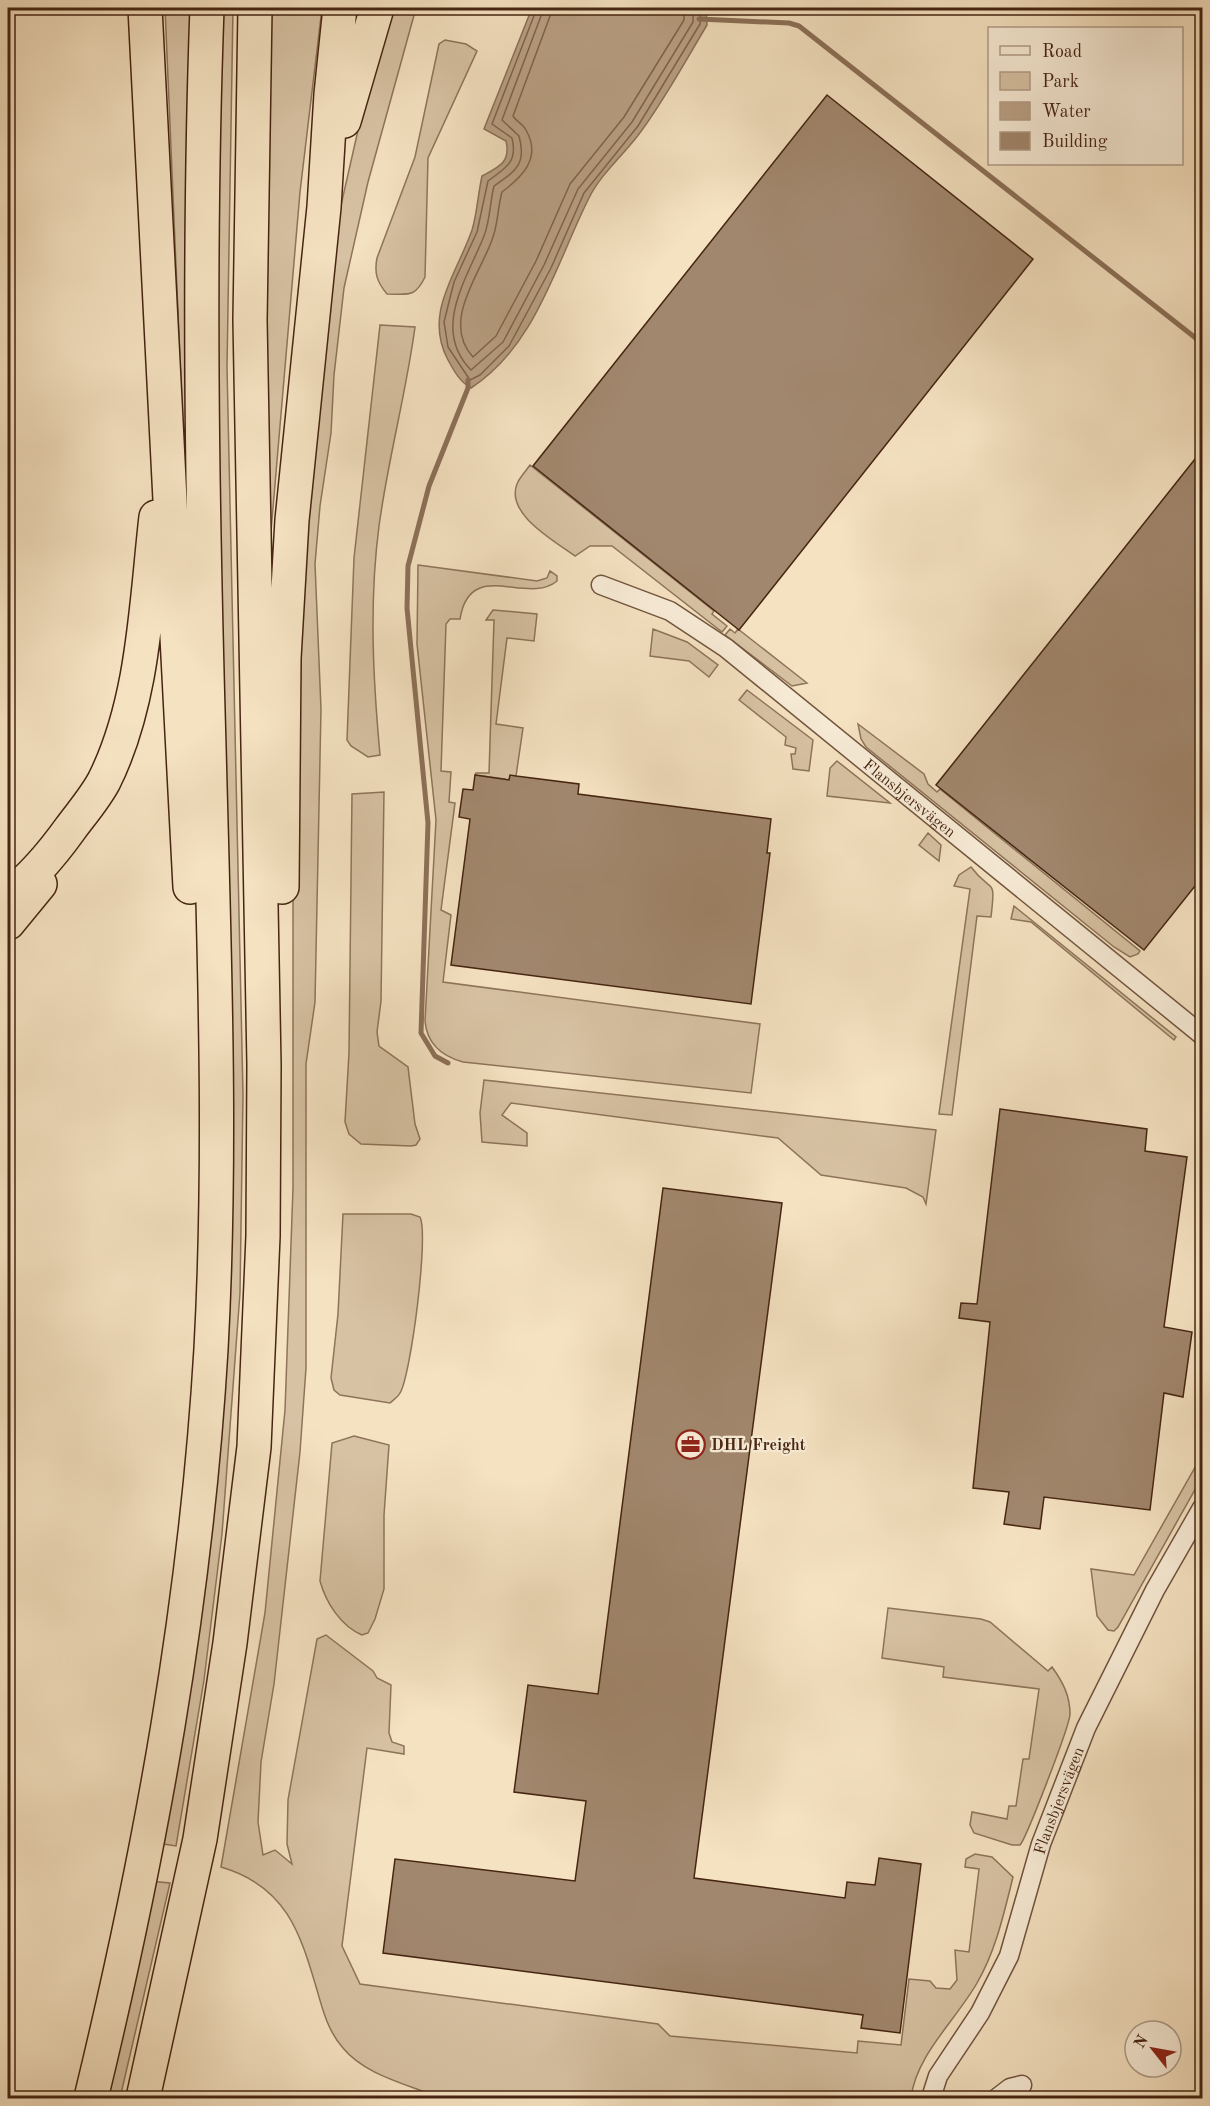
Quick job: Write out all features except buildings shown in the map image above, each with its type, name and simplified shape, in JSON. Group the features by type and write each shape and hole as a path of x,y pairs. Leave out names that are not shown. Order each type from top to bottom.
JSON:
{"highway":[{"path":"8,923 71,848 91,817 122,733 137,672 168,416 154,344 147,267 133,8"},
{"path":"145,8 158,302 168,416 200,1063 201,1151 195,1354 180,1650"},
{"path":"91,2098 128,1946 155,1810 194,1552 211,1350 217,1170 203,454 207,8"},
{"path":"143,2098 200,1839 230,1643 253,1458 263,1236 264,1065 250,320 255,8"},
{"path":"264,1065 282,916 284,658 292,520 324,207 330,94 340,8"},
{"path":"324,207 362,54 377,8"},
{"path":"8,896 26,881 56,848 103,782"}],"street":[{"name":"Flansbjersvägen","path":"601,585 670,611 726,648 1203,1035"},
{"name":"Flansbjersvägen","path":"930,2098 938,2076 981,2013 1009,1956 1041,1844 1086,1728 1155,1590 1203,1508"},
{"path":"997,2098 1010,2088 1022,2085"}],"green space":[{"path":"165,8 192,8 185,476"},
{"path":"213,8 233,8 227,367 243,1095 240,1293 222,1534 204,1680 176,1846 157,1843 203,1529"},
{"path":"266,8 322,8 300,192 264,613"},
{"path":"393,8 416,8 368,182 344,288 334,375 331,433 320,506 315,564 321,709 315,1002 306,1064 306,1368 300,1452 274,1684 261,1762 258,1822 263,1855 275,1850 292,1864 287,1844 288,1800 317,1639 326,1635 373,1671 377,1678 391,1685 389,1733 392,1742 404,1746 404,1754 367,1748 342,1946 360,1984 658,2024 670,2036 857,2053 858,2041 901,2045 909,1979 930,1981 936,1988 950,1989 957,1980 955,1950 969,1952 979,1869 965,1867 966,1859 975,1854 992,1857 1013,1877 1003,1918 984,1970 920,2067 911,2098 440,2098 388,2078 352,2058 333,2035 304,1949 287,1914 261,1886 243,1875 221,1867 265,1613 285,1410 293,1188 293,860 299,594 339,214 366,95"},
{"path":"445,40 466,44 477,51 428,158 425,277 414,292 387,294 377,277 377,258 415,157 439,44"},
{"path":"380,325 415,327 379,526 374,583 373,641 380,755 368,757 351,746 347,740 354,558"},
{"path":"530,465 714,611 712,614 727,626 722,632 612,546 590,546 575,556 534,526 518,506 515,495 518,482"},
{"path":"418,565 537,581 547,578 550,571 557,576 557,581 545,587 531,589 487,586 475,590 466,601 460,619 450,619 446,624 441,771 451,772 449,802 455,803 441,910 451,915 443,982 760,1024 751,1093 463,1062 448,1056 436,1048 432,1042 425,1021 436,820 417,644"},
{"path":"493,610 537,614 534,641 507,638 496,724 523,728 516,776 510,776 508,785 505,779 475,775 476,773 489,773 494,620 486,620"},
{"path":"653,629 687,642 718,665 709,677 689,661 650,656"},
{"path":"730,629 735,633 738,629 807,683 792,686 725,635"},
{"path":"747,690 813,740 809,771 793,769 791,754 795,754 796,748 785,745 786,737 739,700"},
{"path":"858,724 924,774 928,784 937,792 940,789 1140,951 1138,954 1130,957 1114,947 866,747 861,739"},
{"path":"837,761 890,803 827,796 830,768"},
{"path":"384,792 381,1001 377,1032 379,1046 408,1067 415,1124 420,1139 416,1145 411,1146 361,1144 349,1134 345,1122 349,1053 352,794"},
{"path":"928,833 941,845 939,861 919,845"},
{"path":"971,867 991,887 993,895 991,917 977,916 952,1115 939,1114 970,889 954,886 959,875"},
{"path":"1014,906 1176,1037 1174,1040 1031,922 1011,919"},
{"path":"484,1080 936,1130 926,1204 923,1197 906,1188 821,1175 778,1138 511,1103 502,1115 527,1133 527,1146 482,1142 480,1113"},
{"path":"343,1214 411,1214 420,1217 421,1275 414,1334 404,1381 399,1394 390,1403 340,1395 334,1390 331,1378 338,1314"},
{"path":"354,1436 389,1445 384,1515 384,1589 375,1619 368,1633 362,1635 347,1626 335,1613 320,1581 332,1443"},
{"path":"1202,1455 1202,1477 1118,1627 1114,1631 1108,1630 1097,1616 1091,1569 1134,1575"},
{"path":"888,1608 990,1622 1048,1671 1052,1667 1059,1678 1069,1701 1068,1723 1056,1759 1020,1845 1012,1845 974,1833 970,1825 972,1812 1007,1819 1009,1806 1016,1806 1023,1759 1029,1759 1039,1689 943,1677 944,1667 882,1658"},
{"path":"148,1881 170,1883 120,2098 102,2098"}],"water":[{"path":"532,8 706,8 707,25 651,117 594,189 542,302 528,327 512,350 471,388 455,372 441,343 439,326 441,310 451,278 472,230 482,176 498,167 507,154 506,141 484,129"}],"waterway":[{"path":"699,19 789,23 799,26 1202,343"},
{"path":"448,1063 435,1056 421,1033 428,823 407,608 408,566 429,486 468,388 468,380"}],"place":[{"name":"DHL Freight","path":"690,1444"}]}
